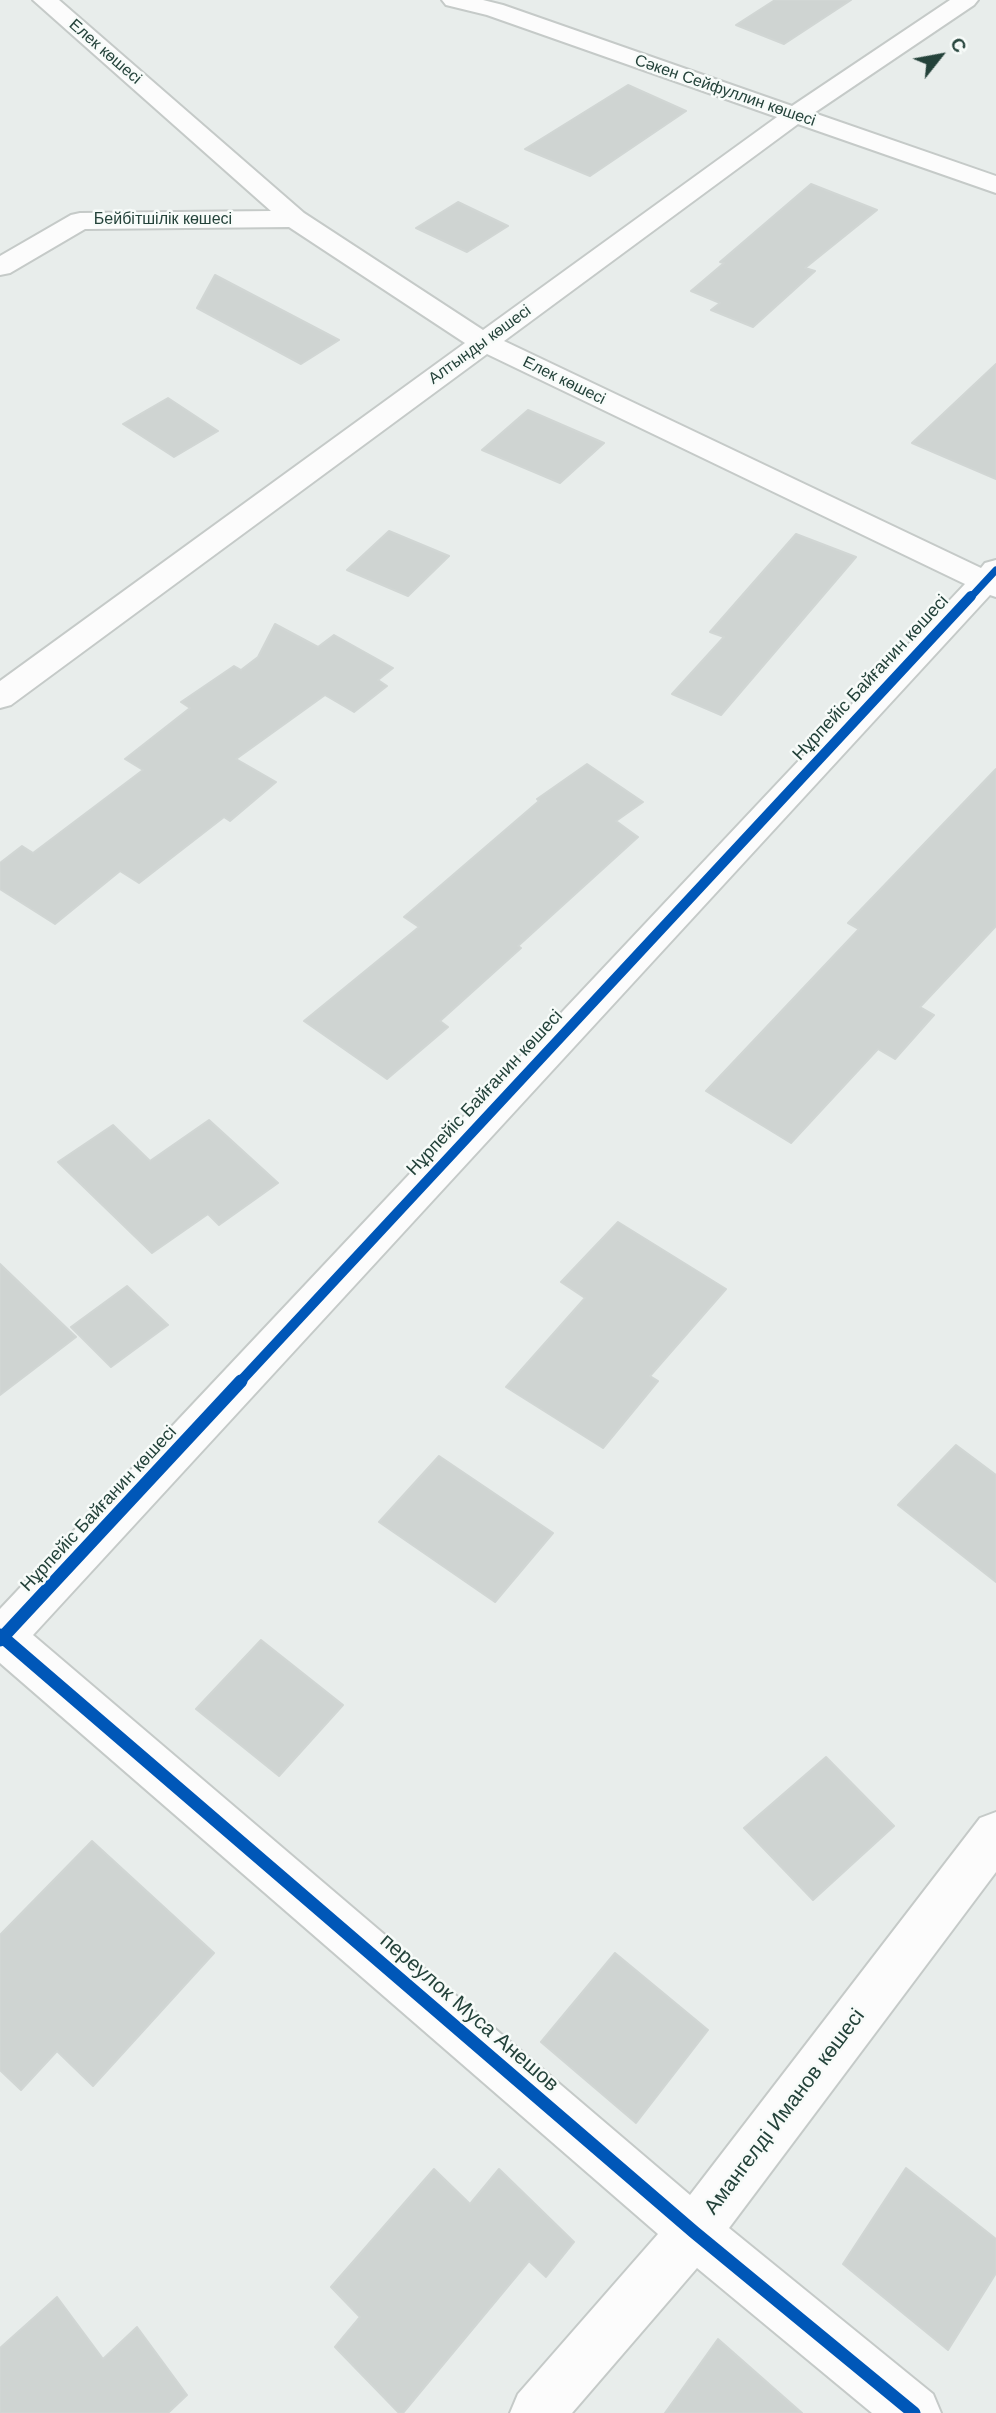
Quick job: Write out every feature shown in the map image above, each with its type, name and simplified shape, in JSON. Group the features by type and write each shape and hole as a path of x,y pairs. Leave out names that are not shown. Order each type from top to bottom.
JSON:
{"street":[{"name":"Елек көшесі","path":"45,0 295,219 484,342 992,580"},
{"name":"Сәкен Сейфуллин көшесі","path":"454,0 495,10 996,185"},
{"name":"Алтынды көшесі","path":"0,697 795,115 966,0"},
{"name":"Бейбітшілік көшесі","path":"0,267 80,221 295,219"},
{"name":"Нұрпейіс Байғанин көшесі","path":"1,1638 992,580"},
{"name":"переулок Муса Анешов","path":"1,1638 694,2232 914,2413"},
{"name":"Амангелді Иманов көшесі","path":"537,2413 694,2232 996,1834"}],"building":[{"path":"775,0 851,0 784,44 736,25"},
{"path":"628,85 686,111 590,176 525,149"},
{"path":"811,184 877,210 805,268 815,271 753,327 711,310 720,303 691,291 724,263 720,262"},
{"path":"458,202 508,226 467,252 416,228"},
{"path":"215,275 339,340 301,364 197,308"},
{"path":"996,364 996,479 912,443"},
{"path":"168,398 218,431 174,457 123,424"},
{"path":"528,410 604,443 560,483 482,450"},
{"path":"389,531 449,556 408,596 347,570"},
{"path":"796,534 856,557 721,715 672,694 724,637 710,632"},
{"path":"275,624 318,647 334,635 393,668 378,680 387,686 354,712 325,695 236,759 276,782 230,821 224,817 139,883 120,871 55,924 0,889 0,863 22,846 33,853 143,770 125,759 190,708 181,702 234,666 241,670 258,657"},
{"path":"587,764 643,802 616,821 638,837 440,1021 448,1027 387,1079 304,1021 419,927 404,917 539,801 537,799"},
{"path":"996,769 996,926 920,1007 934,1015 895,1059 878,1049 791,1143 706,1091 859,929 848,923"},
{"path":"209,1120 278,1183 219,1225 208,1214 152,1253 58,1162 113,1125 150,1161"},
{"path":"618,1222 726,1289 650,1376 658,1381 603,1448 506,1387 585,1298 561,1282"},
{"path":"0,1264 76,1337 0,1395"},
{"path":"127,1286 168,1325 111,1367 71,1327"},
{"path":"956,1445 996,1475 996,1582 898,1505"},
{"path":"439,1456 553,1533 495,1602 379,1522"},
{"path":"261,1640 343,1705 279,1776 196,1709"},
{"path":"826,1757 894,1826 813,1900 744,1828"},
{"path":"92,1841 214,1953 93,2086 57,2051 21,2090 0,2070 0,1935"},
{"path":"615,1953 708,2030 636,2123 541,2042"},
{"path":"906,2168 996,2239 996,2273 948,2350 843,2264"},
{"path":"434,2169 470,2204 499,2169 574,2242 546,2277 529,2261 403,2413 399,2413 335,2347 360,2317 331,2287"},
{"path":"57,2297 103,2359 137,2327 187,2395 168,2413 0,2413 0,2348"},
{"path":"718,2339 802,2413 665,2413"}],"cycle path":[{"path":"0,1640 996,570"},
{"path":"0,1635 694,2232 914,2413"}]}
